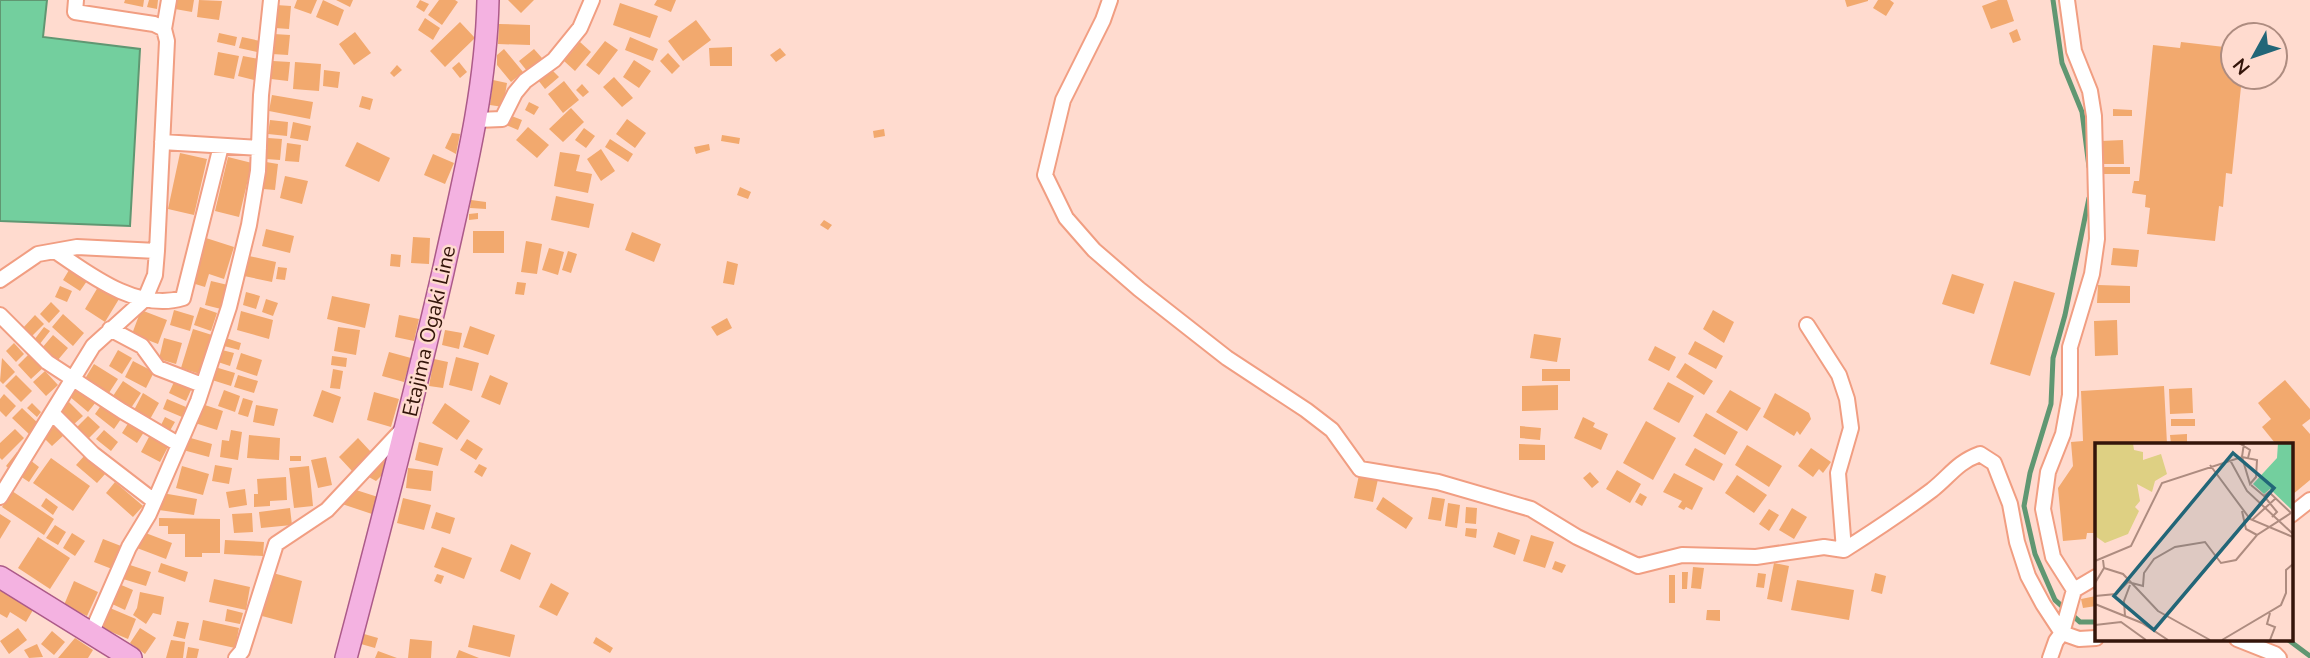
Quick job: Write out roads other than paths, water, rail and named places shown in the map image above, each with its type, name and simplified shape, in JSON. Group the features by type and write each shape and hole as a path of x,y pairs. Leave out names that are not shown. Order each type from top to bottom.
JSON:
{"main road":[{"name":"Etajima Ogaki Line","path":"346,658 408,424 477,120 487,38 488,0"},
{"path":"0,577 127,657"}],"street":[{"path":"76,0 75,12 154,23 164,29"},
{"path":"0,497 93,346 145,299 155,275 167,41 164,29 169,0"},
{"path":"91,634 129,547 154,501 202,385 229,307 250,225 258,172 261,95 271,0"},
{"path":"477,120 502,119 520,87 554,60 580,28 592,0"},
{"path":"1110,0 1103,20 1063,100 1045,175 1066,218 1094,250 1139,289 1227,358 1332,430 1360,469 1438,482 1531,509 1577,537 1638,566 1682,555 1756,557 1824,547 1844,550 1898,515 1935,487 1964,460 1980,454 1994,463 2010,504 2017,542 2028,576 2063,633 2079,639 2095,638"},
{"path":"2067,0 2074,51 2090,91 2094,116 2097,239 2092,274 2070,347 2070,395 2063,434 2048,472 2043,509 2053,557 2074,590"},
{"path":"162,142 259,148"},
{"path":"55,251 86,273 119,290 145,299 174,301 183,298 220,146"},
{"path":"0,280 38,254 77,247 157,251"},
{"path":"0,315 47,362 178,444"},
{"path":"1807,325 1839,375 1847,399 1851,428 1838,473 1844,550"},
{"path":"110,329 142,346 158,368 202,385"},
{"path":"52,413 93,454 154,501"},
{"path":"236,658 242,651 276,544 327,510 408,424"},
{"path":"2292,514 2310,500"},
{"path":"2050,658 2056,641 2063,633 2074,590 2095,578"},
{"path":"2240,640 2279,658"}],"waterway":[{"path":"2053,0 2062,63 2082,112 2089,167"},
{"path":"2089,198 2065,315 2053,358 2051,404 2030,473 2024,506 2035,554 2055,600 2080,622 2095,622"},
{"path":"2288,640 2310,656"}]}
